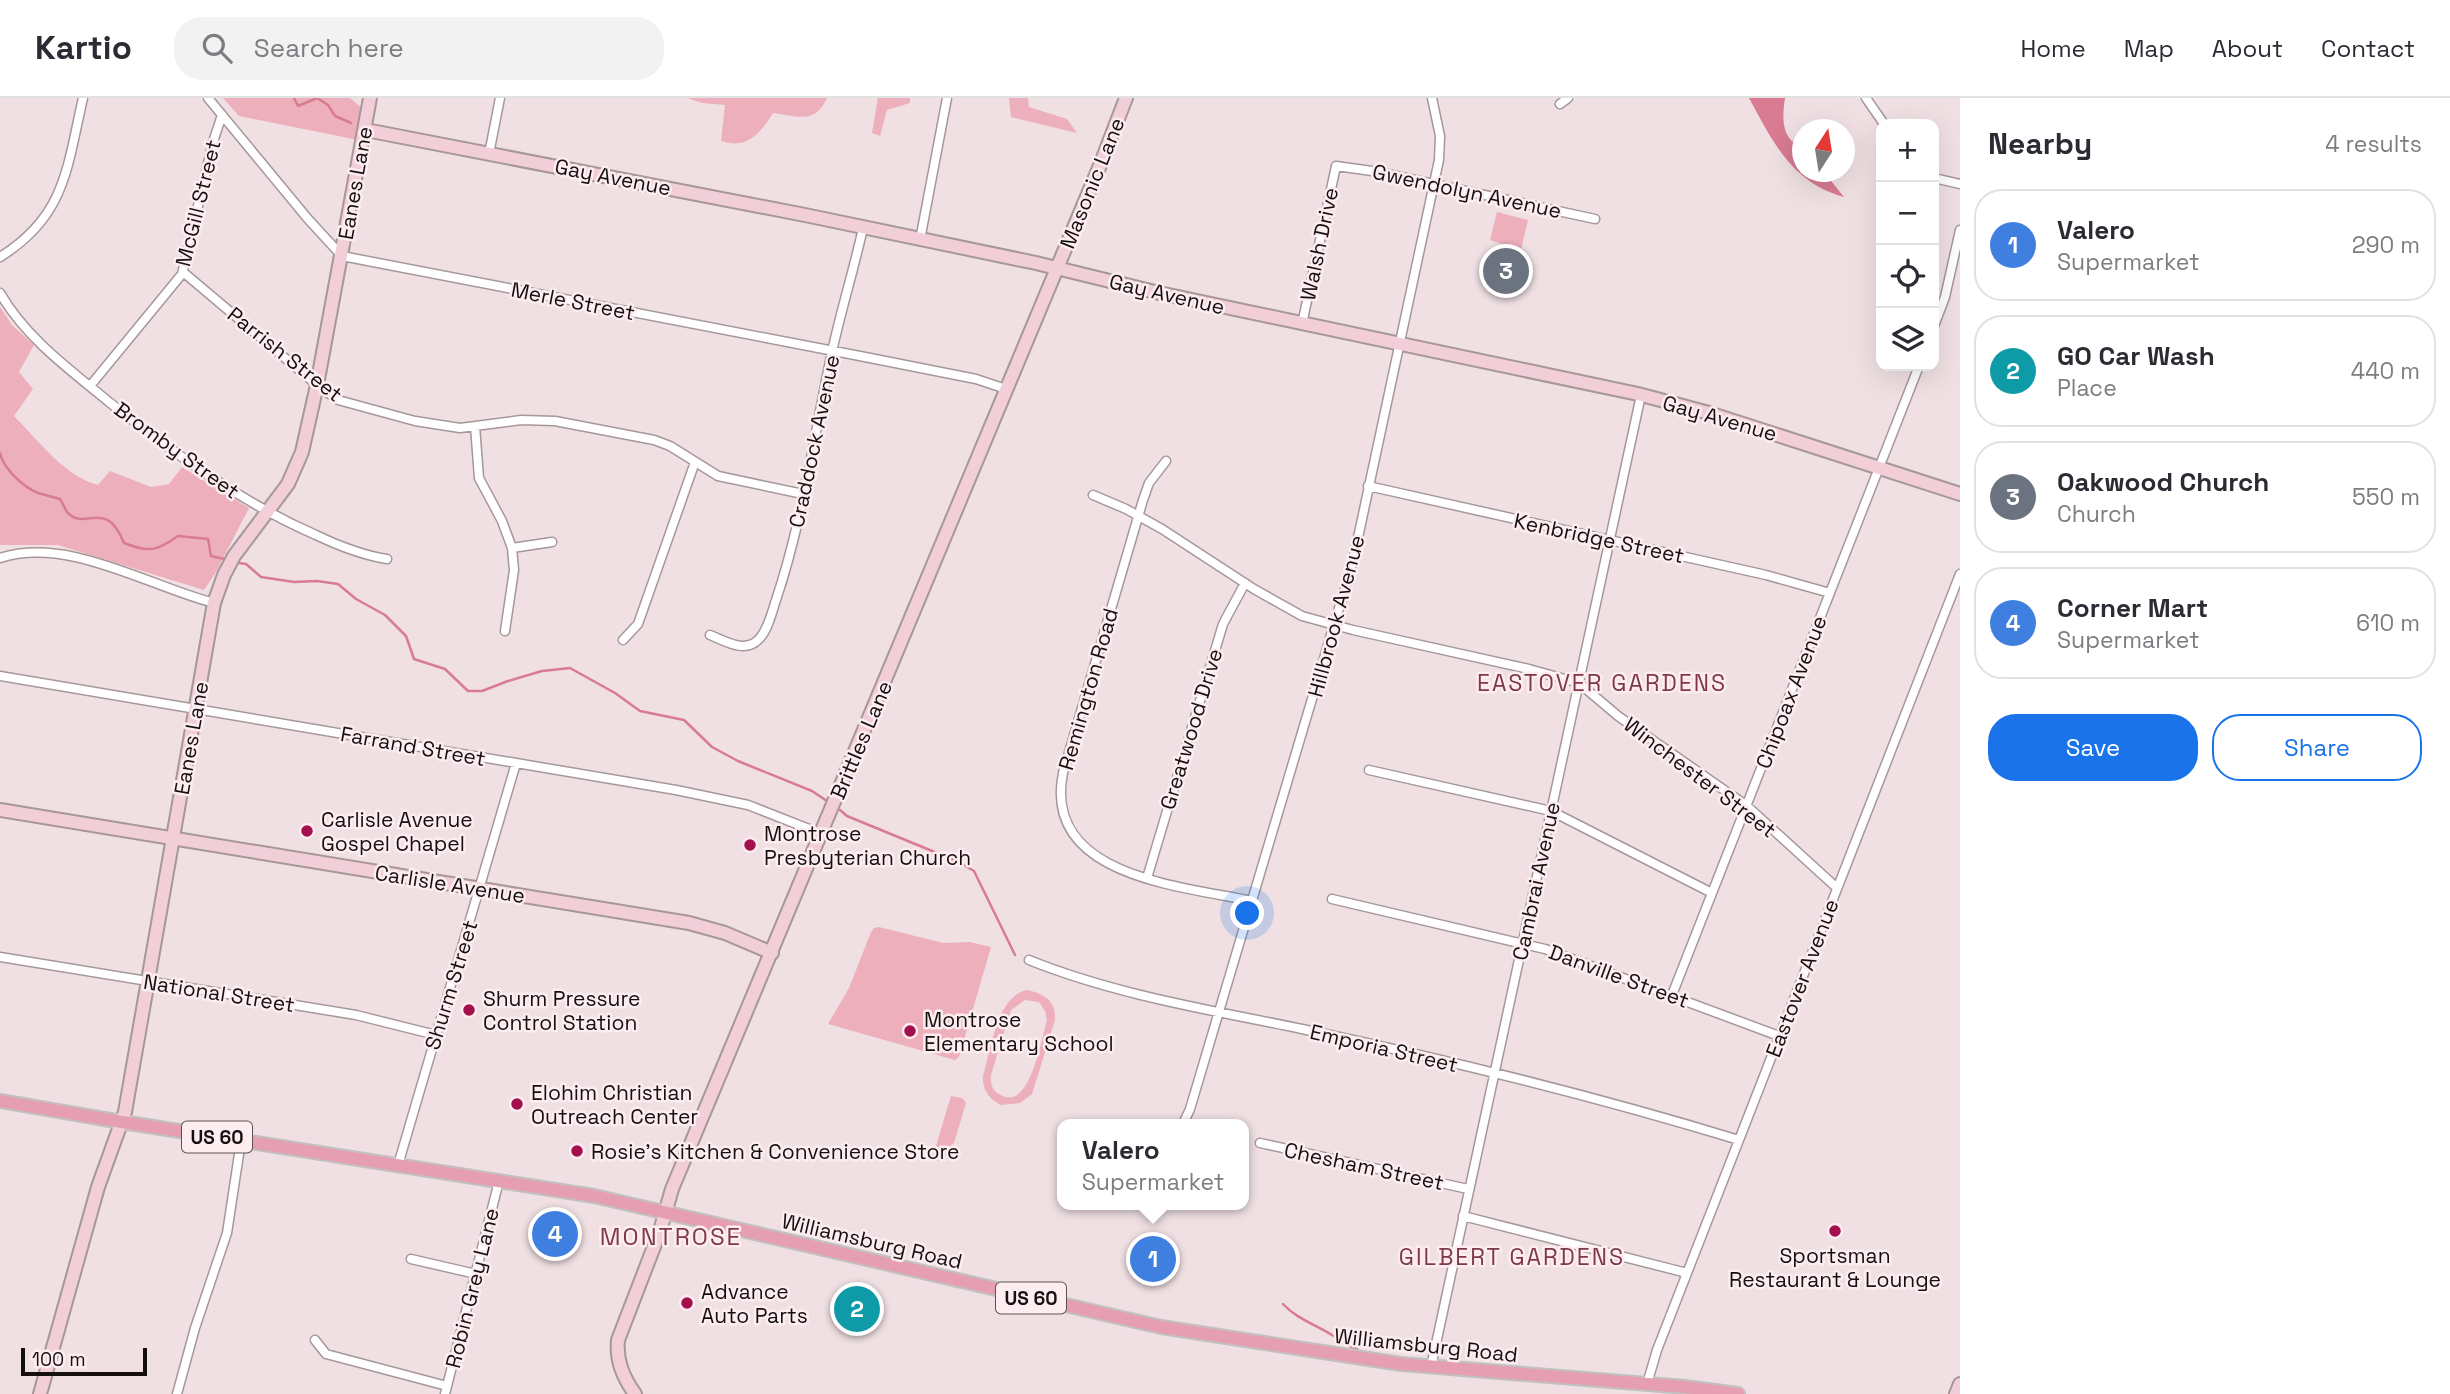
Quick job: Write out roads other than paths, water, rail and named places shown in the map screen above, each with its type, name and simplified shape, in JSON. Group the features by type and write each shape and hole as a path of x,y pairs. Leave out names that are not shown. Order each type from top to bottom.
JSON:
{"main road":[{"name":"Williamsburg Road","path":"0,1101 586,1195 665,1211 1135,1322 1251,1342 1431,1367 1738,1394"}],"street":[{"path":"0,257 38,228 58,197 64,183 83,98"},
{"path":"208,98 342,256"},
{"name":"Eanes Lane","path":"40,1394 98,1187 122,1122 214,603 231,561 278,500 295,472 308,432 370,98"},
{"path":"489,154 500,98"},
{"path":"920,240 947,98"},
{"name":"Masonic Lane","path":"1057,268 1126,98"},
{"name":"Hillbrook Avenue","path":"1186,1119 1353,561 1433,184 1440,136 1432,98"},
{"path":"1560,104 1568,98"},
{"path":"1866,98 1881,119"},
{"name":"McGill Street","path":"90,386 183,272 213,142 222,115"},
{"name":"Gay Avenue","path":"366,130 1057,268 1302,324 1642,395 1709,413 1960,494"},
{"name":"Gwendolyn Avenue","path":"1338,165 1595,219"},
{"name":"Walsh Drive","path":"1302,324 1334,171 1338,165"},
{"path":"1939,179 1960,184"},
{"name":"Craddock Avenue","path":"710,635 740,646 750,646 761,636 770,616 788,561 832,352 863,228"},
{"path":"1939,313 1960,230"},
{"name":"Merle Street","path":"342,256 976,379 1006,389"},
{"name":"Brittles Lane","path":"635,1394 621,1369 617,1353 618,1340 660,1231 672,1189 1057,268"},
{"name":"Parrish Street","path":"183,272 338,400 415,421 460,428 521,420 555,421 654,440 727,478 803,494"},
{"name":"Bromby Street","path":"0,293 36,340 90,386 187,461 267,513 350,550 387,559"},
{"name":"Chipoax Avenue","path":"1672,995 1917,371"},
{"name":"Cambrai Avenue","path":"1431,1367 1642,395"},
{"path":"475,426 478,478 502,521 512,548 514,569 505,631"},
{"name":"Remington Road","path":"1166,461 1149,483 1062,773 1060,802 1069,827 1084,846 1097,858 1122,871 1252,901"},
{"path":"623,640 638,624 695,462"},
{"name":"Kenbridge Street","path":"1368,486 1766,575 1830,593"},
{"name":"Winchester Street","path":"1093,495 1139,516 1291,610 1335,626 1530,669 1579,683 1618,716 1746,806 1837,888"},
{"path":"512,548 552,542"},
{"path":"0,558 42,553 76,557 214,603"},
{"name":"Eastover Avenue","path":"1647,1384 1687,1273 1960,574"},
{"name":"Greatwood Drive","path":"1147,878 1223,624 1245,583"},
{"name":"Farrand Street","path":"0,676 734,801 822,834"},
{"name":"Shurm Street","path":"398,1165 516,763"},
{"path":"1369,770 1551,811 1712,893"},
{"name":"Carlisle Avenue","path":"0,810 689,922 725,933 772,953"},
{"name":"Danville Street","path":"1332,899 1522,942 1779,1036"},
{"name":"National Street","path":"0,957 356,1015 436,1035"},
{"name":"Emporia Street","path":"1029,960 1107,986 1494,1073 1739,1140"},
{"path":"177,1394 195,1328 227,1233 242,1141"},
{"name":"Chesham Street","path":"1261,1143 1468,1189"},
{"name":"Robin Grey Lane","path":"446,1390 499,1181"},
{"name":"Chesham Street","path":"1463,1216 1687,1273"},
{"path":"411,1259 476,1274"},
{"path":"315,1340 326,1354 446,1390"},
{"path":"1956,1394 1960,1384"}],"waterway":[{"path":"294,98 298,106 317,98 328,105 335,116 351,123"},
{"path":"0,453 9,471 26,486 38,493 60,499 68,513 76,518 103,518 110,522 124,543 152,549 178,536 208,539 211,556 224,559"},
{"path":"239,563 246,564 261,577 338,584 356,599 385,615 406,636 414,659 445,669 468,691 482,691 542,671 570,668 615,693 640,711 684,720 712,747 738,761 812,791 827,801"},
{"path":"840,810 847,816 959,862 974,871 1015,955"},
{"path":"1283,1304 1300,1317 1357,1349"}],"place":[{"name":"Oakwood Church","path":"1506,271"},
{"name":"Carlisle Avenue Gospel Chapel","path":"307,831"},
{"name":"Montrose Presbyterian Church","path":"750,845"},
{"name":"Shurm Pressure Control Station","path":"469,1010"},
{"name":"Montrose Elementary School","path":"910,1031"},
{"name":"Elohim Christian Outreach Center","path":"517,1104"},
{"name":"Rosie's Kitchen & Convenience Store","path":"577,1151"},
{"name":"Sportsman Restaurant & Lounge","path":"1835,1231"},
{"name":"Corner Mart","path":"555,1234"},
{"name":"Valero","path":"1153,1259"},
{"name":"Advance Auto Parts","path":"687,1303"},
{"name":"GO Car Wash","path":"857,1309"}],"district":[{"name":"EASTOVER GARDENS","path":"1602,683"},
{"name":"MONTROSE","path":"671,1236"},
{"name":"GILBERT GARDENS","path":"1512,1257"}]}
